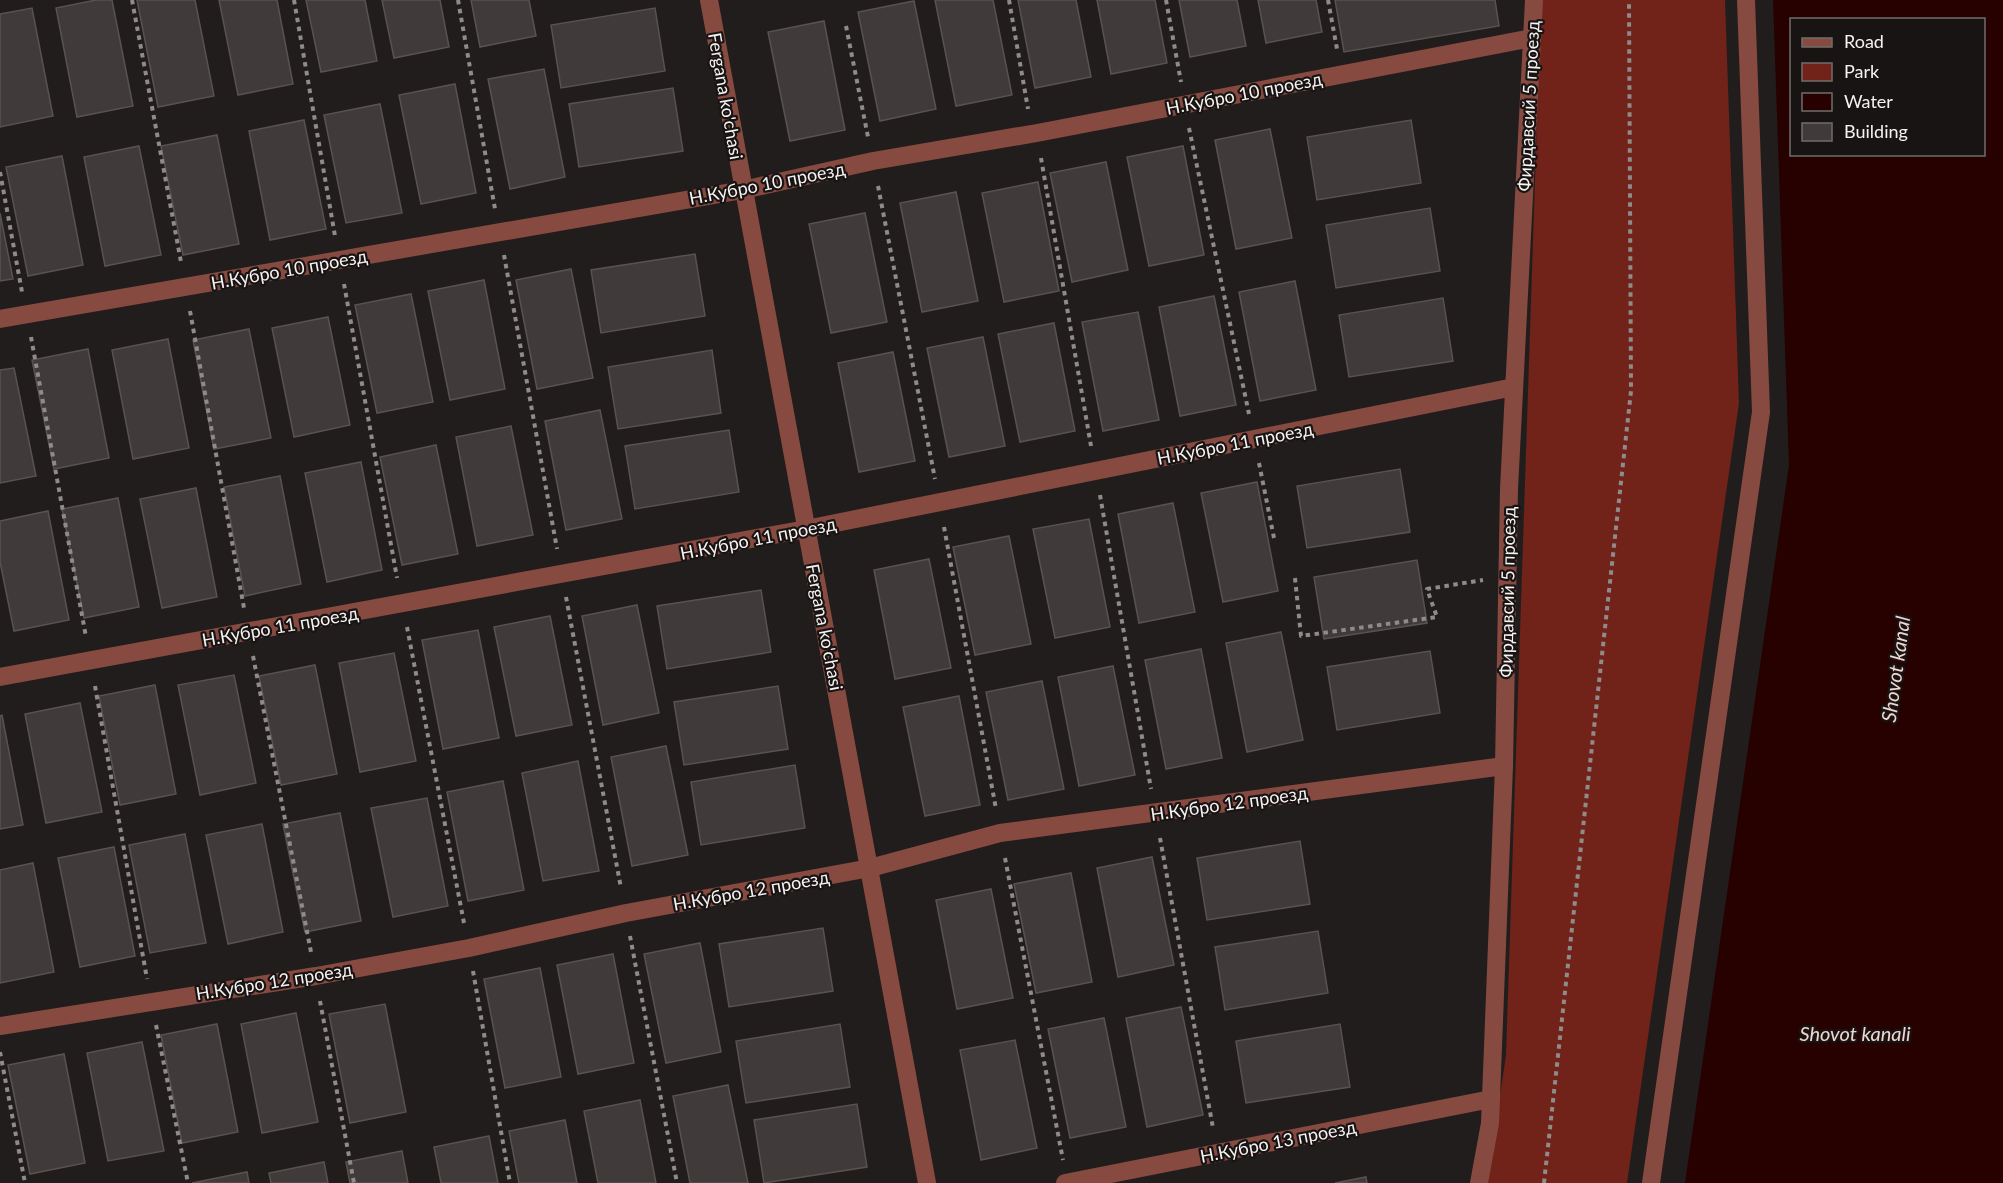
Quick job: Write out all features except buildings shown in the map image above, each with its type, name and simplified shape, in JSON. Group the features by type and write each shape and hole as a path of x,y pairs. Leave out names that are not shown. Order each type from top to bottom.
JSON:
{"street":[{"name":"Fergana ko'chasi","path":"708,0 927,1183"},
{"name":"Фирдавсий 5 проезд","path":"1479,1183 1490,1123 1504,766 1507,576 1514,387 1534,0"},
{"path":"1651,1183 1761,412 1746,0"},
{"name":"Н.Кубро 10 проезд","path":"0,319 743,190 873,161 1035,134 1532,38"},
{"name":"Н.Кубро 11 проезд","path":"0,677 806,529 1514,387"},
{"name":"Н.Кубро 12 проезд","path":"0,1026 469,948 626,913 870,868 1000,833 1504,766"},
{"name":"Н.Кубро 13 проезд","path":"1066,1183 1491,1099"}],"path":[{"path":"132,0 248,631 316,975 354,1183"},
{"path":"1009,0 1217,1153"},
{"path":"1166,0 1184,105 1274,538"},
{"path":"1328,0 1341,75"},
{"path":"1544,1183 1631,391 1629,0"},
{"path":"846,26 940,502 1066,1183"},
{"path":"1294,578 1301,636 1437,617 1427,589 1507,576"},
{"path":"0,1052 25,1183"}],"green space":[{"path":"1541,0 1725,0 1739,403 1627,1183 1487,1183 1506,1055"}],"water":[{"name":"Shovot kanali","path":"1773,0 2003,0 2003,1183 1685,1183 1789,465"}],"water label":[{"name":"Shovot kanal","path":"1895,669"}]}
